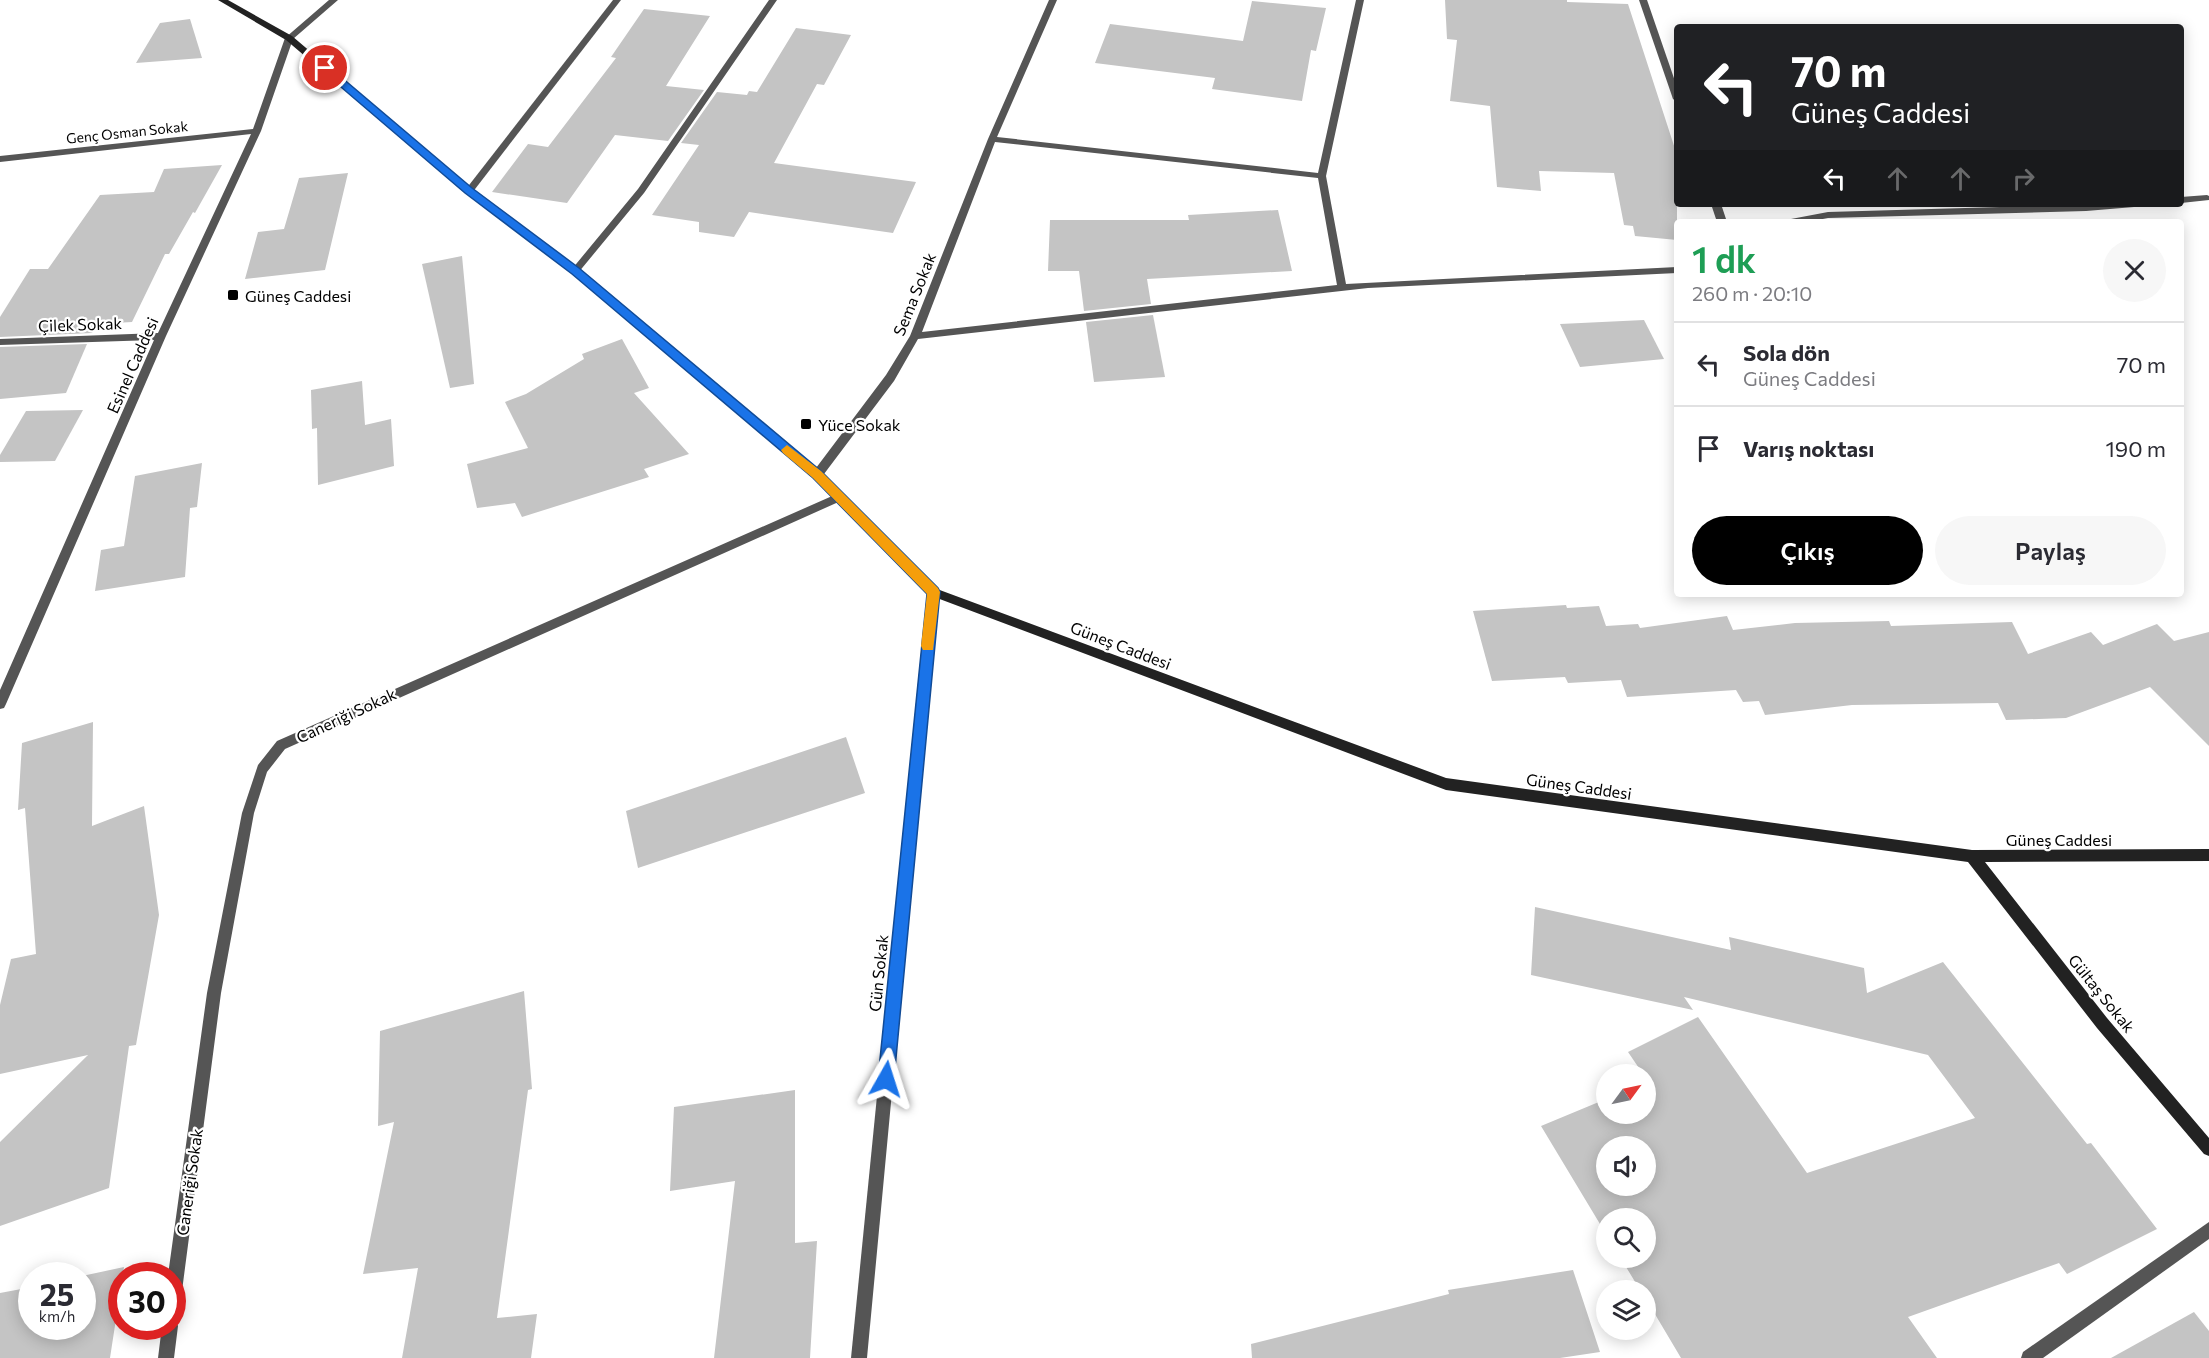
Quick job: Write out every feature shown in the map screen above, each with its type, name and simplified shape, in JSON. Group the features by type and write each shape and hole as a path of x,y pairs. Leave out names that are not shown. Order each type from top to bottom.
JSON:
{"main road":[{"name":"Güneş Caddesi","path":"222,0 289,38 469,191 575,271 817,475 933,592 1446,784 1972,856 2209,855"},
{"name":"Gültaş Sokak","path":"1972,856 2102,1023 2209,1149"}],"street":[{"path":"289,38 334,0"},
{"path":"469,191 617,0"},
{"path":"575,271 641,191 773,0"},
{"name":"Sema Sokak","path":"817,475 890,378 915,336 992,139 1053,0"},
{"path":"1342,289 1322,176 1360,0"},
{"path":"1642,0 1674,83"},
{"name":"Esinel Caddesi","path":"0,704 161,336 257,131 289,38"},
{"name":"Genç Osman Sokak","path":"0,159 257,131"},
{"path":"992,139 1322,176"},
{"path":"2184,200 2208,198"},
{"path":"1807,219 1828,215 2098,207"},
{"path":"915,336 1342,289 1674,270"},
{"name":"Çilek Sokak","path":"0,342 161,336"},
{"name":"Caneriği Sokak","path":"178,1262 214,993 248,813 262,769 281,745 839,497"},
{"name":"Gün Sokak","path":"859,1358 933,592"},
{"path":"2030,1358 2209,1230"},
{"path":"166,1358 168,1340"}],"building":[{"path":"1445,0 1567,0 1567,2 1628,4 1674,146 1674,207 1677,207 1677,219 1674,219 1674,240 1635,236 1633,226 1624,225 1614,173 1539,171 1541,191 1497,187 1490,106 1450,101 1457,40 1447,39"},
{"path":"1252,1 1326,8 1316,51 1311,50 1302,101 1212,89 1215,78 1095,63 1110,24 1243,41"},
{"path":"644,9 710,16 666,86 704,90 668,141 615,135 567,203 492,192 528,144 548,147 616,58 611,57"},
{"path":"190,19 202,58 136,63 160,23"},
{"path":"796,28 851,35 824,85 817,84 774,163 916,182 893,233 749,212 734,237 699,232 699,222 652,215 699,145 681,143 717,92 747,95 749,91 757,92"},
{"path":"222,165 169,254 165,254 132,322 96,324 92,333 0,337 0,317 30,269 48,269 100,195 154,192 164,169"},
{"path":"348,173 325,270 245,279 258,232 284,229 299,178"},
{"path":"1278,210 1292,271 1147,279 1151,304 1084,311 1079,271 1048,271 1050,220 1189,220 1188,215"},
{"path":"462,256 474,384 450,388 422,264"},
{"path":"1153,315 1165,377 1094,382 1086,322"},
{"path":"1644,320 1664,359 1580,367 1560,324"},
{"path":"622,339 649,388 634,393 689,454 644,469 649,477 522,517 515,503 477,508 467,464 528,448 505,402 526,394 584,359 582,354"},
{"path":"87,344 66,393 0,399 0,347"},
{"path":"362,381 365,425 391,419 394,466 318,485 317,428 312,429 311,390"},
{"path":"83,410 55,461 0,462 0,455 26,411"},
{"path":"202,463 197,507 190,508 185,577 95,591 101,550 124,546 135,476"},
{"path":"1566,605 1567,608 1599,606 1606,626 1638,624 1640,628 1727,616 1733,630 1795,623 1889,621 1891,626 2012,622 2028,654 2091,632 2103,645 2157,624 2174,641 2209,632 2209,746 2150,687 2066,718 2006,720 1998,703 1852,705 1765,715 1759,701 1743,702 1736,690 1627,697 1621,680 1568,683 1565,677 1492,681 1473,611"},
{"path":"93,722 92,826 144,806 159,915 136,1045 129,1046 109,1188 0,1226 0,1142 88,1055 0,1074 0,1005 11,959 36,954 25,808 18,810 22,743"},
{"path":"846,737 865,793 638,868 626,811"},
{"path":"1535,907 1731,950 1729,937 1864,968 1867,993 1943,962 2087,1144 2091,1143 2157,1229 2067,1274 2059,1263 1908,1317 1937,1358 1681,1358 1656,1316 1656,1280 1634,1280 1627,1268 1656,1268 1656,1208 1596,1208 1596,1217 1541,1126 1596,1103 1596,1124 1656,1124 1656,1064 1636,1064 1628,1052 1698,1017 1807,1173 1975,1118 1928,1055 1684,997 1693,1010 1531,975"},
{"path":"524,991 532,1089 528,1090 497,1318 537,1314 531,1358 402,1358 418,1268 363,1274 394,1122 378,1126 380,1031"},
{"path":"795,1090 795,1243 817,1241 810,1358 714,1358 735,1181 670,1191 674,1107"},
{"path":"108,1270 108,1340 113,1340 110,1358 0,1358 0,1293 18,1290 18,1340 96,1340 96,1273"},
{"path":"1573,1270 1600,1352 1560,1358 1252,1358 1251,1344 1449,1294 1448,1290"},
{"path":"2194,1312 2209,1331 2209,1358 2111,1358"}],"slow traffic":[{"path":"787,450 817,475 933,592 928,646"}],"place":[{"name":"Güneş Caddesi","path":"233,295"},
{"name":"Yüce Sokak","path":"806,424"}],"route":[{"path":"325,68 469,191 575,271 817,475 933,592 886,1079"}]}
